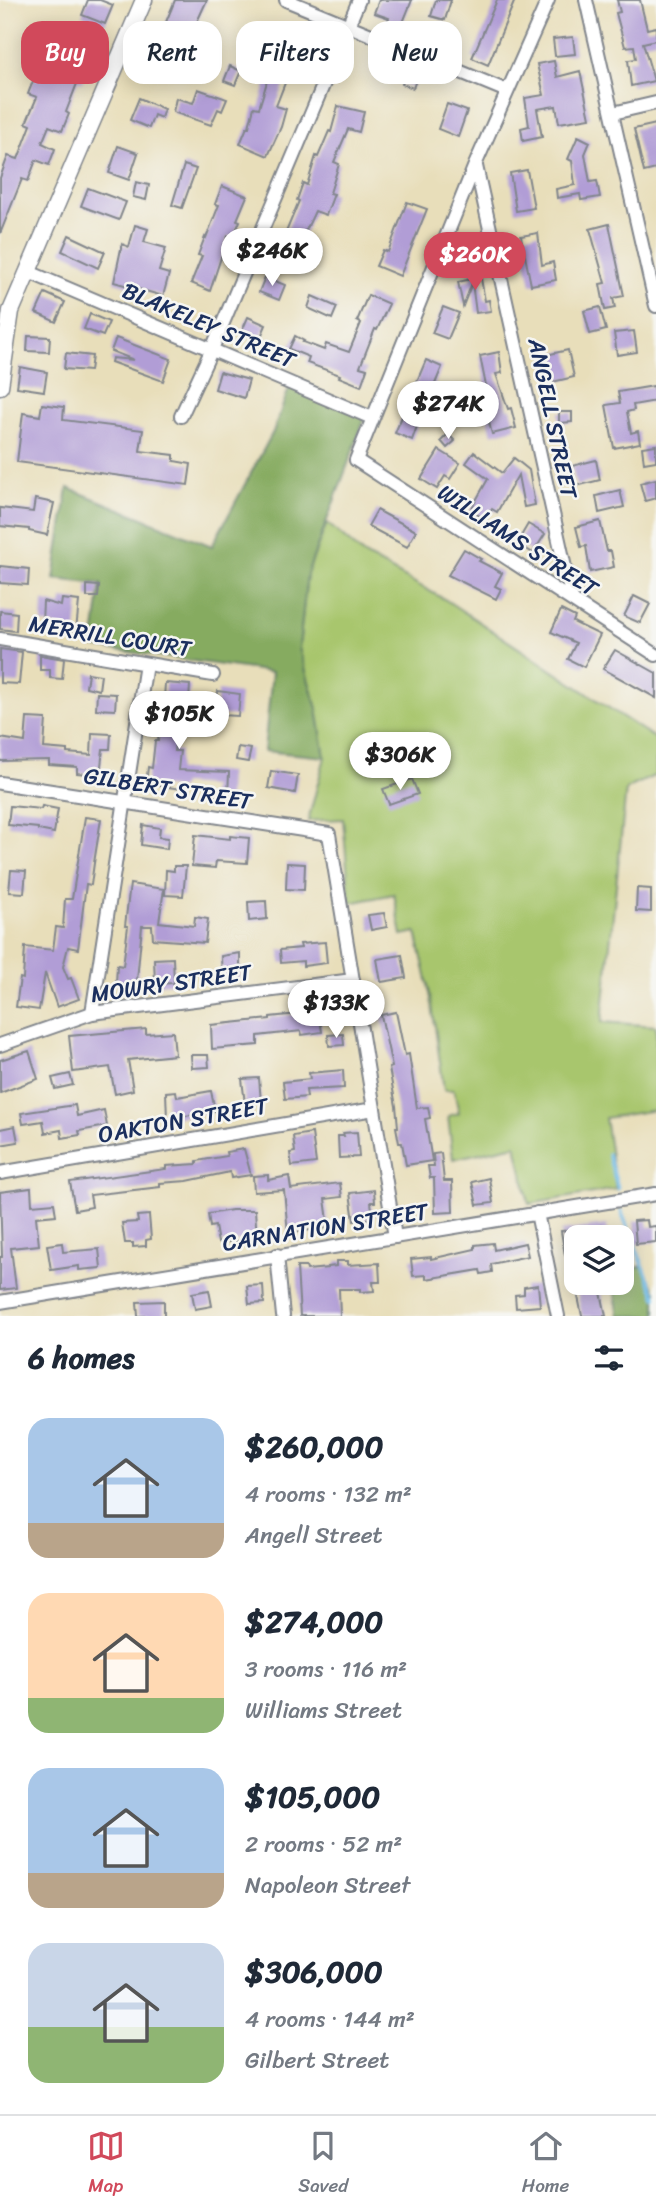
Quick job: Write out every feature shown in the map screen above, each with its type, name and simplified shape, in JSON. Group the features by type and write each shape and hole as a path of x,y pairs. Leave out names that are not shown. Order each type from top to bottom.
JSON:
{"main road":[{"path":"0,386 11,311 144,0"}],"street":[{"path":"286,0 334,21"},
{"path":"350,21 359,0"},
{"path":"372,418 475,164 548,0"},
{"path":"586,0 612,113 650,254 656,306"},
{"path":"354,29 507,91"},
{"path":"181,416 324,84"},
{"path":"612,113 656,103"},
{"name":"ANGELL STREET","path":"475,164 572,599"},
{"name":"BLAKELEY STREET","path":"29,272 372,418"},
{"name":"WILLIAMS STREET","path":"372,418 356,460 656,655"},
{"name":"MERRILL COURT","path":"0,639 213,675"},
{"path":"92,1013 146,664"},
{"name":"GILBERT STREET","path":"0,783 329,834 353,980"},
{"path":"353,980 395,1237"},
{"name":"MOWRY STREET","path":"0,1045 92,1013 353,980"},
{"name":"OAKTON STREET","path":"0,1173 374,1109"},
{"name":"CARNATION STREET","path":"0,1302 656,1194"},
{"path":"537,1213 558,1316"},
{"path":"277,1255 283,1316"}],"green space":[{"path":"291,383 365,418 307,574 299,648 317,709 325,757 264,751 272,672 93,647 101,584 54,579 68,488 212,546 273,432"},
{"path":"327,523 364,555 446,600 656,739 656,775 626,789 602,1022 656,1026 656,1110 605,1118 616,1189 529,1204 516,1145 453,1159 448,1116 459,1113 454,1090 444,1090 431,998 416,932 402,935 394,894 350,903 343,819 308,821 325,757 317,709 299,648 307,574"},
{"path":"643,1266 656,1292 656,1316 619,1316 615,1295 634,1295 634,1268"}],"building":[{"path":"88,0 100,0 113,5 106,21 97,21 82,15"},
{"path":"175,0 207,0 197,21 166,21"},
{"path":"379,0 412,0 404,21 388,21 389,18 374,13"},
{"path":"436,0 451,0 445,20 431,16"},
{"path":"497,0 515,0 488,65 472,58"},
{"path":"617,0 640,0 647,29 656,27 656,40 643,43 654,81 631,86 628,60 636,59 634,46 625,47 616,13 620,12"},
{"path":"573,37 575,54 555,56 553,39"},
{"path":"554,61 557,77 580,71 590,118 559,123 556,106 537,109 542,137 523,141 521,128 529,126 525,98 544,95 537,64"},
{"path":"230,66 236,69 235,85 224,81"},
{"path":"32,84 77,84 62,131 49,126 42,143 55,149 49,165 36,160 28,181 22,179 0,234 0,178 8,156 18,159 31,125 26,123 37,97 28,94"},
{"path":"285,84 276,106 286,109 268,156 240,144 249,127 254,107 259,108 266,85"},
{"path":"198,89 227,99 222,111 218,109 211,125 173,112 176,98 193,103"},
{"path":"139,98 164,109 161,118 154,115 149,128 130,120"},
{"path":"447,104 467,111 458,137 438,129"},
{"path":"338,106 364,112 359,132 348,129 334,162 339,164 330,193 334,194 326,215 315,211 300,243 304,245 297,261 274,251 281,235 284,237 299,201 297,200 303,183 307,185 316,156 318,157 329,131 331,132"},
{"path":"656,124 656,169 644,172 634,129"},
{"path":"578,136 590,142 585,154 590,182 597,181 600,197 581,200 580,194 557,198 556,189 575,185 572,161 568,159"},
{"path":"118,146 138,153 129,180 109,173"},
{"path":"184,165 196,169 182,208 172,205"},
{"path":"527,170 534,208 516,211 510,173"},
{"path":"136,182 149,185 146,200 133,197"},
{"path":"222,186 247,196 233,238 228,236 210,291 191,283 202,256 198,255 219,205 215,204"},
{"path":"88,188 126,202 119,220 81,206"},
{"path":"407,202 427,209 400,276 376,266 383,250 388,252"},
{"path":"609,224 624,296 613,298 615,308 605,310 600,284 605,283 590,229"},
{"path":"135,225 148,229 144,242 166,248 159,271 169,274 163,296 114,282 122,244 129,247"},
{"path":"538,233 542,265 553,262 556,280 531,285 521,236"},
{"path":"69,235 105,252 98,268 62,251"},
{"path":"479,267 485,301 489,300 491,311 476,313 472,283 463,306 458,282 472,279 471,269"},
{"path":"265,277 285,285 279,300 259,292"},
{"path":"45,293 65,302 56,322 36,313"},
{"path":"368,295 389,304 377,330 375,329 360,367 367,369 361,386 307,363 309,357 289,349 295,336 324,350 326,344 349,352 361,323 357,321"},
{"path":"312,296 337,307 332,319 308,308"},
{"path":"443,307 459,313 448,339 432,333"},
{"path":"600,307 606,330 590,334 584,311"},
{"path":"90,314 109,322 103,336 84,329"},
{"path":"248,317 266,325 260,339 242,331"},
{"path":"634,331 637,352 617,355 614,333"},
{"path":"28,336 50,337 49,352 27,351"},
{"path":"116,338 171,359 163,381 111,362 112,358 134,360 111,351"},
{"path":"568,350 574,377 552,382 546,355"},
{"path":"499,352 502,373 496,374 508,409 511,408 516,428 492,434 485,407 481,408 475,390 486,386 480,356"},
{"path":"66,353 92,356 90,371 64,369"},
{"path":"426,360 442,367 425,408 429,409 425,419 420,418 412,440 395,433"},
{"path":"20,367 47,372 44,391 17,387"},
{"path":"220,372 249,380 244,398 215,389"},
{"path":"654,386 656,401 633,405 634,410 627,412 631,433 638,431 640,443 614,448 606,405 620,403 618,392"},
{"path":"42,404 64,407 63,420 143,430 140,451 174,455 174,461 191,464 188,485 17,462 23,413 40,416"},
{"path":"559,412 572,412 572,422 559,423"},
{"path":"448,434 455,441 447,448 441,441"},
{"path":"656,445 656,461 644,463 642,447"},
{"path":"439,450 460,463 450,479 445,476 437,489 421,479"},
{"path":"474,452 502,473 514,458 529,470 535,505 524,507 518,475 497,512 492,509 486,519 470,511 488,479 466,463"},
{"path":"596,460 600,480 576,486 572,466"},
{"path":"656,479 656,498 645,501 640,483"},
{"path":"620,490 624,507 599,513 596,496"},
{"path":"35,499 54,503 47,535 29,529 0,526 0,508 33,512"},
{"path":"377,510 416,531 407,547 368,526"},
{"path":"600,521 614,567 590,572 586,546 581,547 576,527"},
{"path":"528,524 545,534 533,553 517,543"},
{"path":"464,549 481,559 479,561 502,573 495,586 501,589 496,599 448,575"},
{"path":"0,566 29,569 28,585 0,583"},
{"path":"87,585 99,586 98,597 87,597"},
{"path":"634,596 650,604 640,623 624,616"},
{"path":"62,599 79,601 76,631 42,623 43,601 61,606"},
{"path":"561,610 575,617 573,622 600,635 584,667 568,659 576,643 551,632"},
{"path":"0,611 17,613 16,631 0,629"},
{"path":"0,649 22,652 19,684 0,683"},
{"path":"615,650 656,673 656,698 603,669"},
{"path":"40,655 64,659 62,679 50,678 50,670 40,670"},
{"path":"88,673 101,675 99,690 86,687"},
{"path":"165,683 190,685 189,701 181,700 174,751 180,751 178,770 229,772 228,797 211,796 212,786 182,784 181,789 146,784 148,767 152,768 155,741 158,741 163,715"},
{"path":"218,691 240,694 238,716 222,715 223,711 216,710"},
{"path":"97,693 116,694 115,710 96,709"},
{"path":"27,718 46,719 44,748 67,750 67,753 91,755 92,733 111,734 110,749 103,749 100,775 77,773 77,767 49,765 49,760 0,761 0,738 25,742"},
{"path":"238,747 251,749 248,762 236,760"},
{"path":"271,771 298,775 295,793 268,788"},
{"path":"412,779 418,794 389,804 383,789"},
{"path":"10,806 58,809 54,833 38,828 8,825"},
{"path":"85,817 101,819 91,885 86,884 78,949 68,947 63,967 68,979 71,978 79,999 57,1007 45,973 39,1010 16,1007 20,978 23,979 25,947 53,950 56,927 63,928 65,899 72,899"},
{"path":"143,825 160,828 159,837 168,838 167,849 141,845"},
{"path":"195,835 249,838 247,863 216,861 215,868 192,866"},
{"path":"287,863 305,864 304,890 286,889"},
{"path":"174,866 186,866 183,896 165,895 166,870 174,871"},
{"path":"11,870 26,871 24,893 9,892"},
{"path":"130,884 164,889 159,922 194,926 195,917 208,919 205,943 153,939 152,926 142,926 136,991 125,990 126,984 116,984 117,965 123,966"},
{"path":"637,888 651,889 651,912 636,911"},
{"path":"266,901 267,919 249,921 248,902"},
{"path":"384,913 387,927 371,930 368,915"},
{"path":"325,942 327,963 303,966 303,961 281,963 280,950 301,948 300,944"},
{"path":"240,953 240,979 222,979 221,956"},
{"path":"402,955 406,978 381,982 377,959"},
{"path":"173,958 174,983 155,984 154,959"},
{"path":"318,1007 322,1032 302,1035 301,1031 258,1036 258,1045 212,1049 211,1025 270,1019"},
{"path":"396,1012 405,1055 409,1054 417,1108 428,1107 430,1118 425,1119 432,1161 406,1165 396,1127 396,1106 389,1068 392,1067 381,1015"},
{"path":"146,1029 146,1034 173,1032 175,1055 128,1060 133,1090 115,1094 110,1067 73,1072 69,1036"},
{"path":"343,1034 344,1045 329,1046 328,1035"},
{"path":"29,1051 38,1079 0,1093 0,1060"},
{"path":"191,1055 208,1055 209,1067 192,1068"},
{"path":"343,1070 344,1088 306,1090 307,1097 285,1099 283,1082 310,1079 309,1073"},
{"path":"70,1074 73,1085 55,1089 52,1078"},
{"path":"259,1078 261,1102 245,1104 242,1079"},
{"path":"176,1091 177,1097 211,1091 215,1111 167,1119 166,1092"},
{"path":"75,1105 77,1116 104,1110 107,1126 79,1131 80,1135 62,1138 61,1130 45,1133 43,1121 23,1124 21,1113"},
{"path":"15,1126 18,1142 0,1145 0,1129"},
{"path":"357,1132 359,1157 339,1158 338,1136"},
{"path":"312,1133 316,1163 292,1166 290,1153 295,1152 293,1136"},
{"path":"244,1149 251,1175 231,1178 230,1172 187,1181 160,1183 160,1187 90,1195 92,1207 75,1210 70,1182 166,1169 166,1166 197,1164 197,1161 227,1156 226,1152"},
{"path":"441,1153 444,1181 452,1181 453,1212 435,1213 434,1178 430,1178 428,1166 434,1166 433,1154"},
{"path":"268,1175 268,1180 289,1176 291,1189 340,1183 342,1197 325,1199 329,1228 288,1233 284,1190 254,1192 253,1176"},
{"path":"489,1178 493,1203 477,1205 472,1182"},
{"path":"31,1188 32,1205 54,1203 56,1215 36,1217 39,1245 11,1248 16,1288 0,1290 0,1192"},
{"path":"374,1190 375,1202 371,1202 373,1218 354,1221 350,1193"},
{"path":"255,1210 257,1239 218,1243 215,1226 210,1227 208,1214"},
{"path":"149,1215 151,1239 146,1240 146,1246 133,1247 133,1243 125,1243 122,1223 138,1222 137,1216"},
{"path":"647,1220 648,1227 656,1226 656,1242 636,1244 634,1221"},
{"path":"62,1243 63,1252 99,1249 101,1268 79,1270 79,1266 51,1270 47,1245"},
{"path":"493,1243 494,1250 525,1243 528,1256 491,1264 492,1272 481,1274 480,1270 426,1279 426,1275 413,1276 411,1259 431,1259 475,1249 475,1245"},
{"path":"336,1261 348,1261 348,1265 379,1263 380,1282 373,1282 374,1291 339,1289 340,1316 300,1316 297,1267 306,1267 307,1270 328,1268 336,1266"},
{"path":"263,1285 264,1303 249,1304 247,1286"},
{"path":"538,1285 540,1306 516,1308 515,1295 524,1294 524,1287"},
{"path":"209,1290 212,1306 195,1309 192,1293"},
{"path":"578,1295 602,1295 606,1316 582,1316"},
{"path":"164,1301 164,1316 138,1316 137,1302"}],"waterway":[{"path":"608,1154 618,1189"},
{"path":"621,1211 656,1297"}]}
